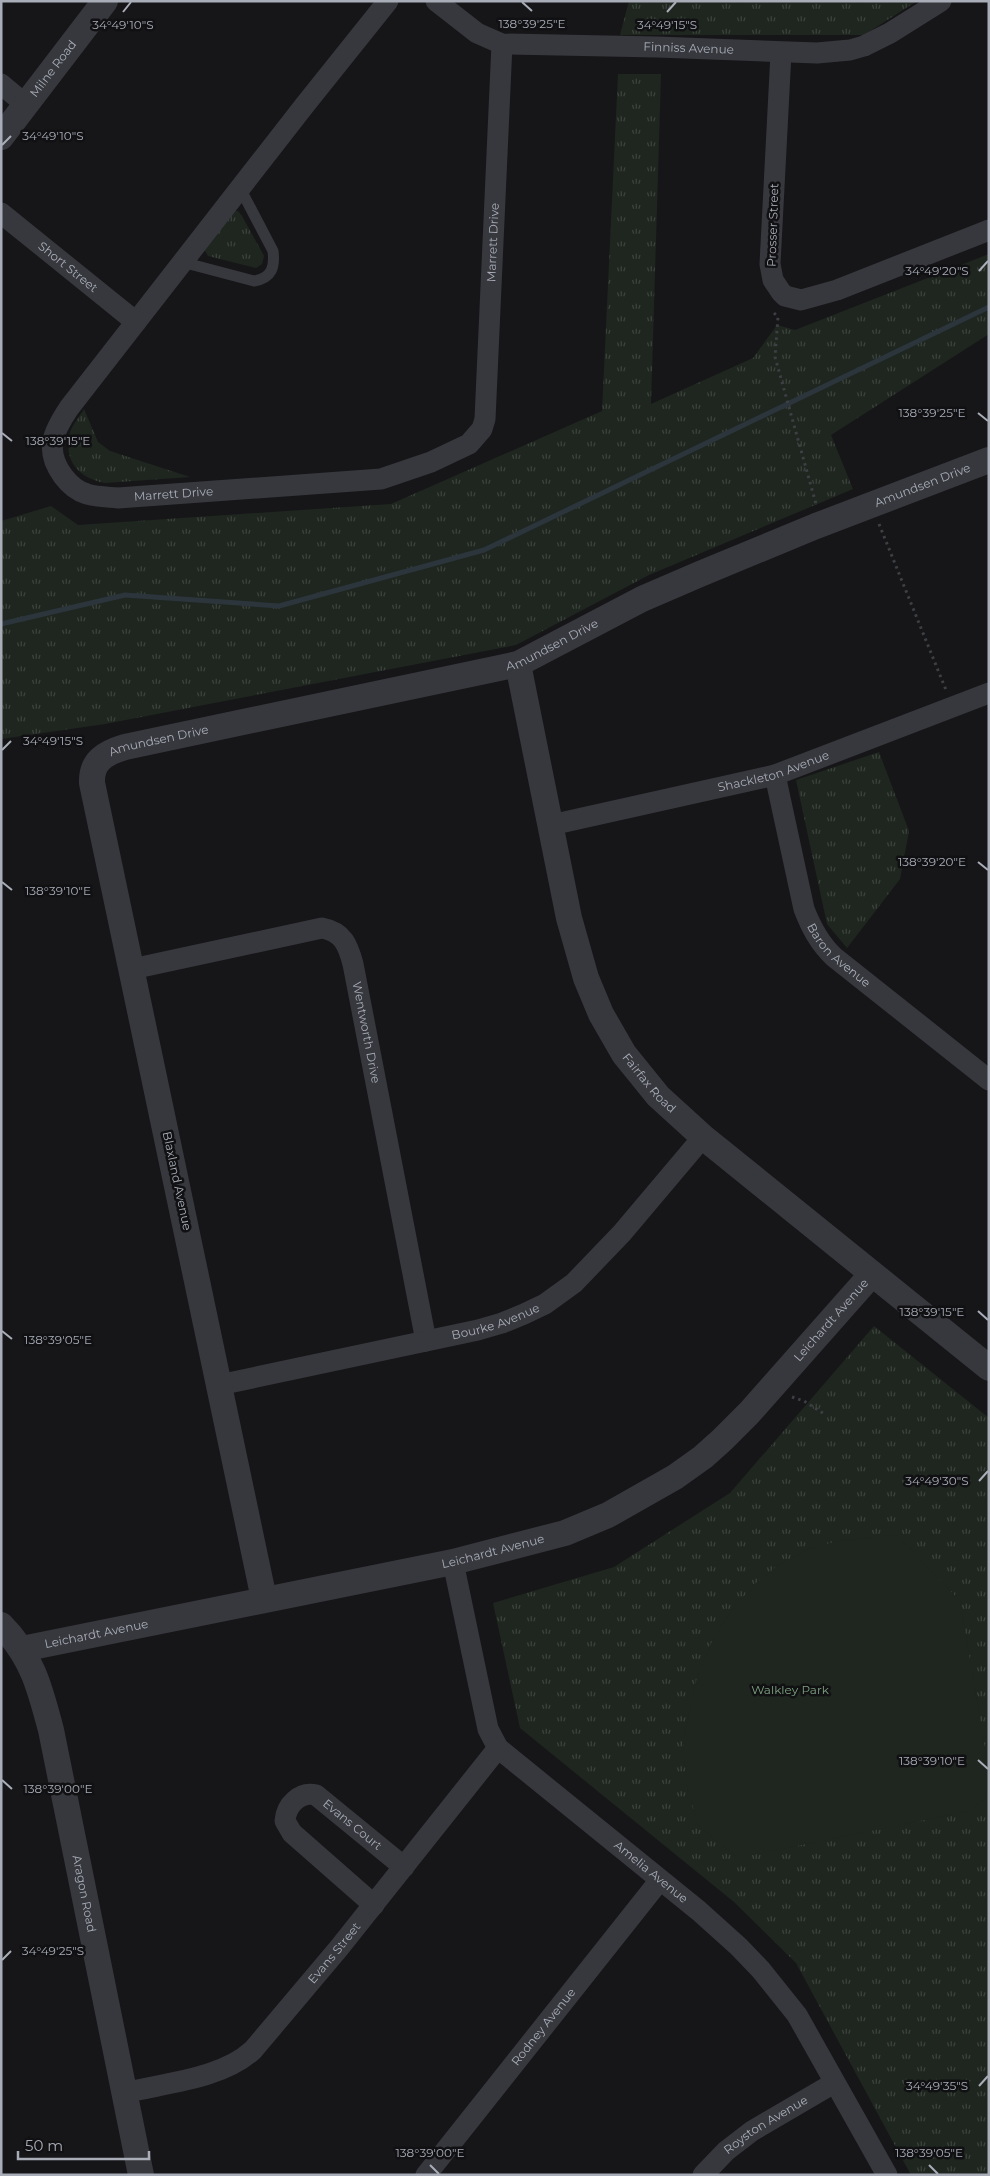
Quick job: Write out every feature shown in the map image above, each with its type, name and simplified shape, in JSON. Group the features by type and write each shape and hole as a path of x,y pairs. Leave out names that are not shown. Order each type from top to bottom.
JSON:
{"street":[{"name":"Milne Road","path":"1,137 105,1"},
{"name":"Marrett Drive","path":"388,1 68,408 55,432 52,448 54,462 69,484 86,494 118,498 381,479 422,465 469,444 482,429 484,419 502,44"},
{"name":"Finniss Avenue","path":"436,1 477,32 502,44 657,47 781,53 817,53 850,50 864,46 890,33 941,1"},
{"name":"Prosser Street","path":"781,53 770,264 773,280 785,296 801,300 837,290 989,230"},
{"path":"1,84 26,105"},
{"name":"Short Street","path":"1,213 136,322"},
{"name":"Amundsen Drive","path":"96,763 106,754 125,747 518,664 668,587 871,505 989,460"},
{"name":"Fairfax Road","path":"518,664 575,943 586,978 601,1014 624,1054 672,1111 989,1368"},
{"name":"Shackleton Avenue","path":"551,826 775,775 989,693"},
{"name":"Blaxland Avenue","path":"96,763 93,770 92,783 264,1599"},
{"name":"Baron Avenue","path":"775,775 804,909 818,939 834,956 989,1080"},
{"name":"Wentworth Drive","path":"132,969 322,928 332,930 349,946 426,1341"},
{"name":"Bourke Avenue","path":"219,1386 502,1323 545,1304 590,1270 703,1137"},
{"name":"Leichardt Avenue","path":"22,1649 453,1562 565,1533 608,1515 675,1477 703,1457 749,1413 872,1274"},
{"name":"Amelia Avenue","path":"453,1562 488,1729 498,1748 712,1923 761,1970 797,2015 887,2175"},
{"name":"Aragon Road","path":"1,1624 22,1649 40,1689 141,2175"},
{"name":"Evans Street","path":"124,2093 214,2072 246,2056 374,1905 498,1748"},
{"name":"Evans Court","path":"374,1905 292,1833 286,1821 289,1807 300,1797 310,1794 316,1795 404,1867"},
{"name":"Rodney Avenue","path":"426,2175 660,1880"},
{"name":"Royston Avenue","path":"703,2175 726,2151 752,2131 834,2083"}],"lane":[{"path":"182,262 254,281 263,280 269,276 273,270 273,251 240,188"}],"path":[{"path":"773,312 778,317 774,357 818,509"},
{"path":"871,505 953,706"},
{"path":"770,1389 804,1401 826,1415"}],"green space":[{"path":"629,1 917,1 864,35 620,35"},
{"path":"618,74 661,74 651,404 753,358 777,325 795,330 989,254 989,334 831,435 853,489 649,575 516,645 105,724 1,739 1,521 51,506 78,525 391,504 602,411"},
{"path":"233,211 238,211 242,216 264,256 262,264 256,268 208,256 204,249"},
{"path":"84,409 98,442 110,451 190,477 105,483 87,477 80,472 71,459 68,443 71,430"},
{"path":"879,752 909,831 900,879 847,948 827,924 796,780"},
{"name":"Walkley Park","path":"874,1326 989,1418 989,2175 911,2175 796,1963 734,1902 520,1728 493,1603 614,1567 730,1493"},
{"path":"897,1535 960,1601 989,1772 986,1794 974,1807 959,1813 738,1858 698,1825 687,1786 683,1741 697,1677 713,1639 732,1610 756,1583 776,1567 808,1549 838,1541"}],"waterway":[{"path":"1,624 125,595 279,606 484,550 989,307"}]}
